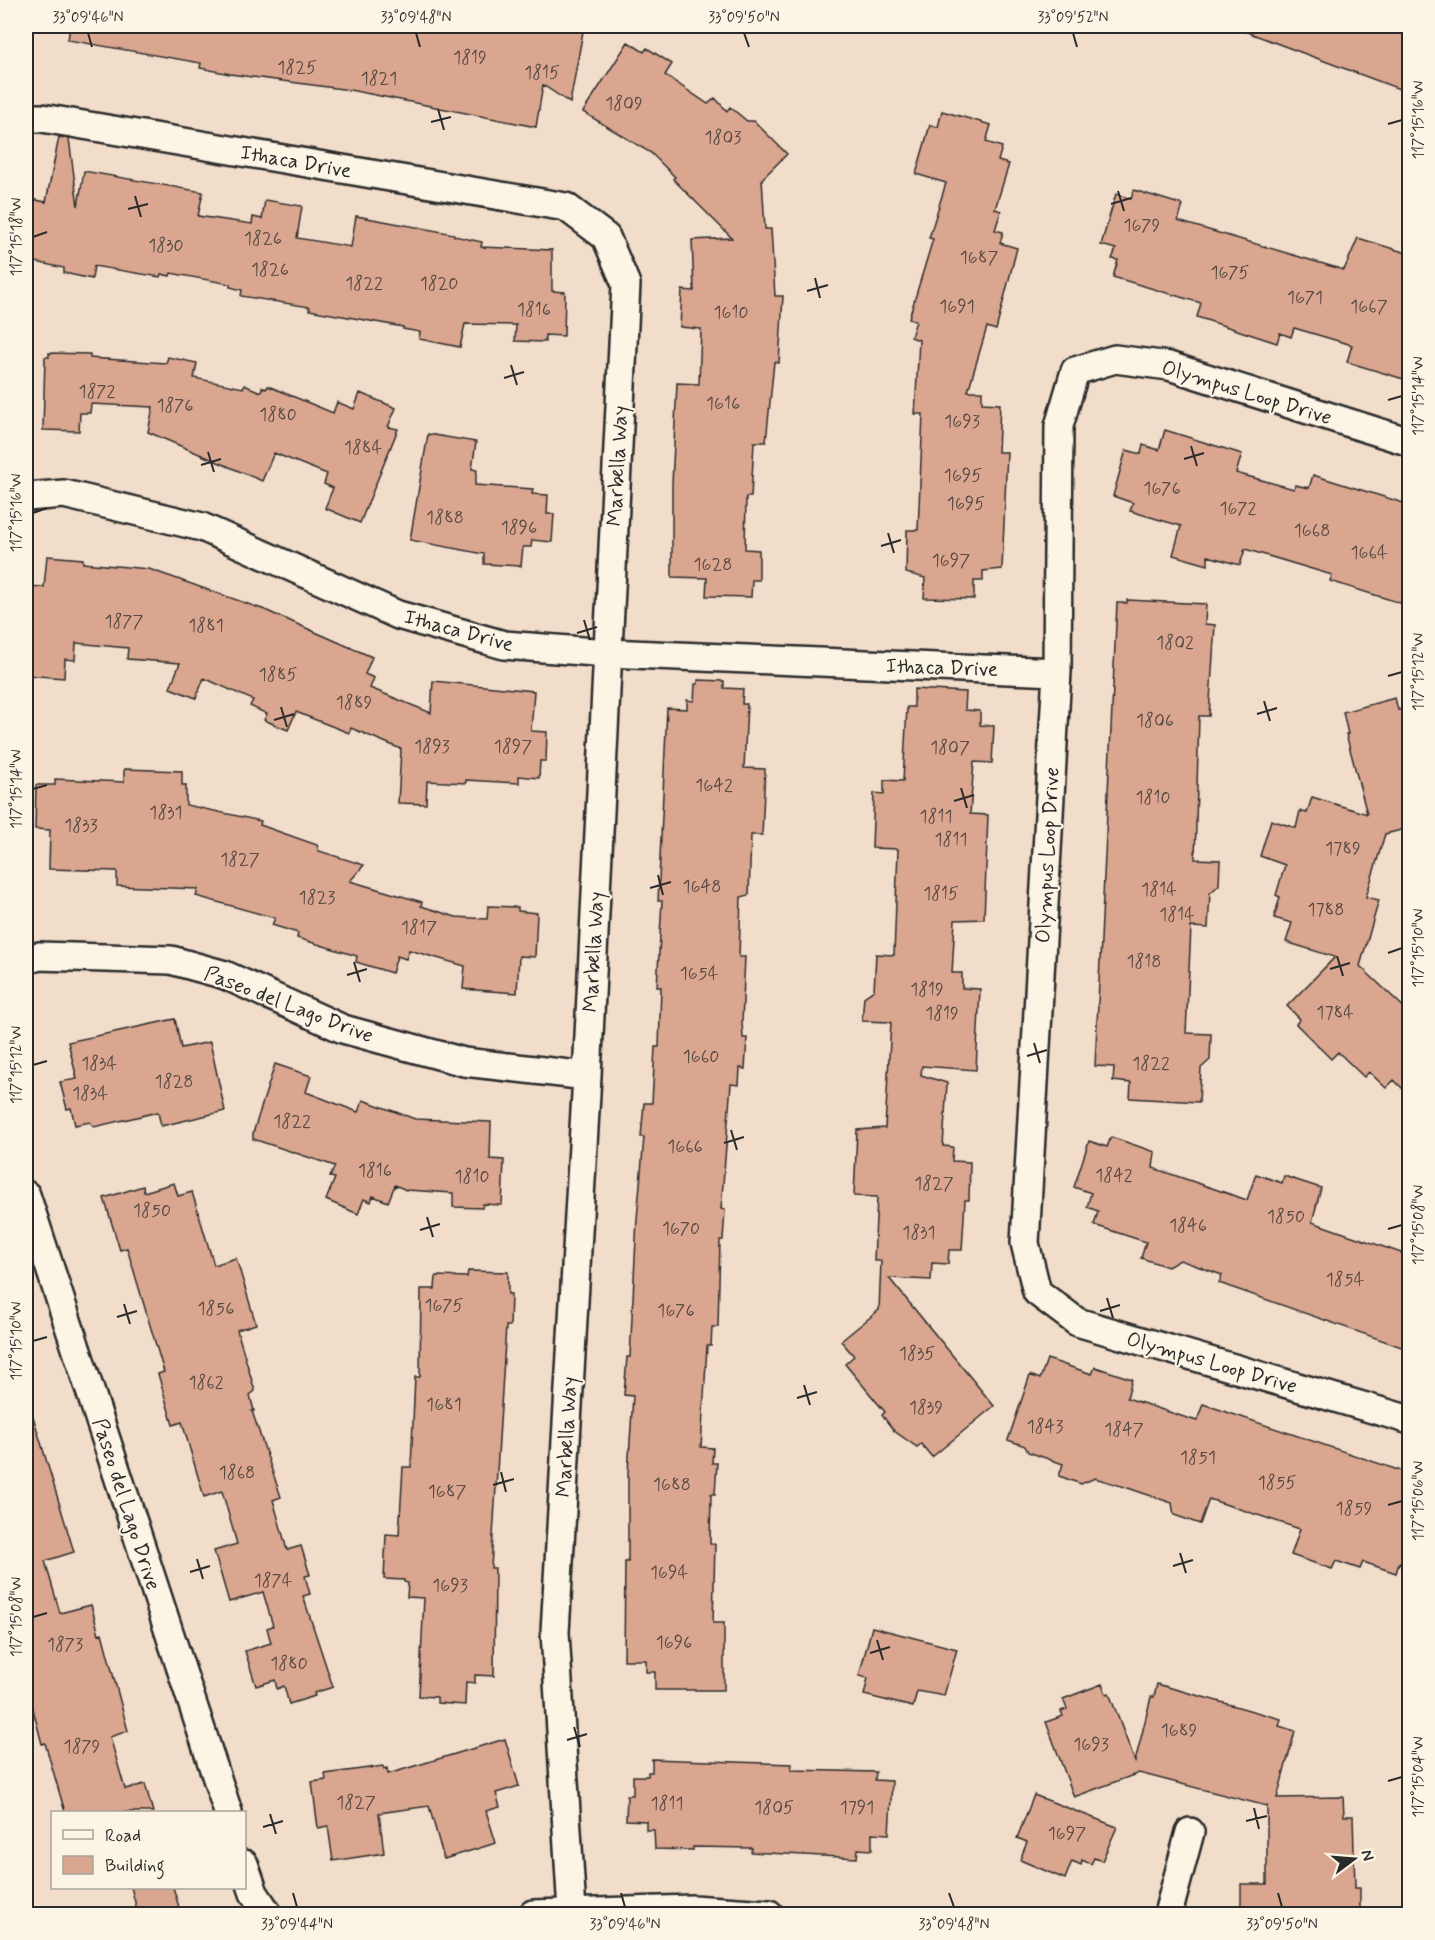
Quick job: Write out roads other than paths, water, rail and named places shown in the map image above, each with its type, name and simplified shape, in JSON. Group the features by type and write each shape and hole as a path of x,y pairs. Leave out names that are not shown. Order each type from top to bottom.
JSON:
{"street":[{"name":"Ithaca Drive","path":"26,118 42,118 566,207"},
{"name":"Marbella Way","path":"566,207 606,237 626,284 587,1076 555,1632 572,1912"},
{"name":"Olympus Loop Drive","path":"1410,442 1169,366 1115,359 1075,371 1059,426 1057,672 1025,1243 1037,1292 1077,1322 1410,1420"},
{"name":"Ithaca Drive","path":"26,497 64,494 202,527 398,615 504,645 608,653 1057,672"},
{"name":"Paseo del Lago Drive","path":"26,960 39,956 171,960 225,975 343,1029 453,1059 587,1076"},
{"name":"Paseo del Lago Drive","path":"26,1195 228,1811"},
{"path":"1168,1914 1190,1832"},
{"path":"246,1870 254,1893 268,1914"},
{"path":"533,1914 692,1909 769,1914"}]}
